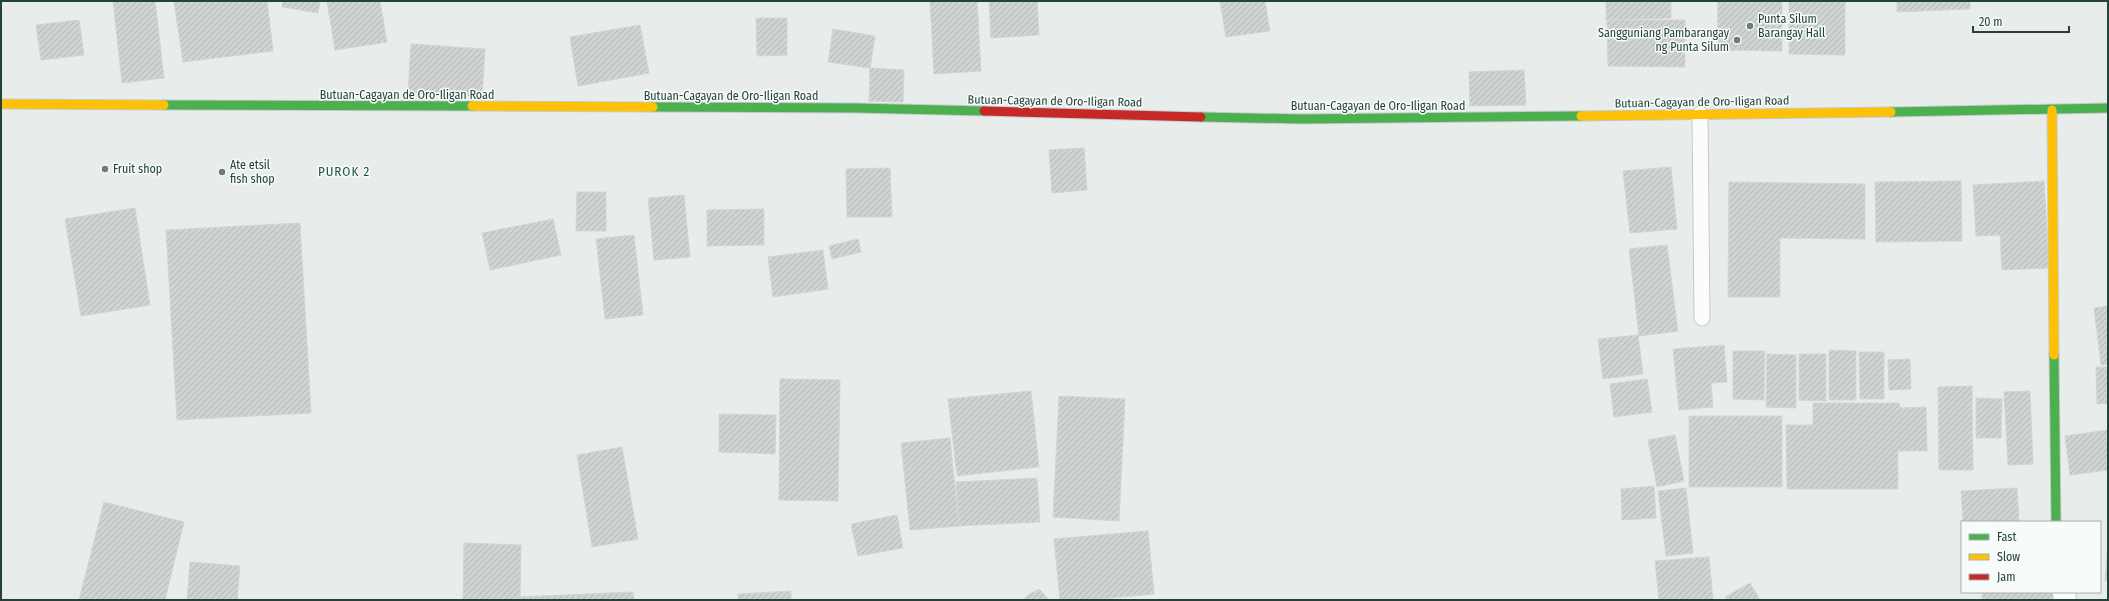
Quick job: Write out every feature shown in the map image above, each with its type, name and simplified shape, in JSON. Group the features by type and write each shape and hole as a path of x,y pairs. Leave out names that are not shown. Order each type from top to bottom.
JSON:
{"main road":[{"name":"Butuan-Cagayan de Oro-Iligan Road","path":"1,104 856,108 1302,119 2052,110 2108,108"},
{"path":"2052,110 2056,521"}],"lane":[{"path":"1700,114 1702,318"}],"building":[{"path":"113,1 155,1 164,78 122,83"},
{"path":"174,1 267,1 273,51 183,62"},
{"path":"283,1 320,1 318,13 282,7"},
{"path":"327,1 380,1 387,42 335,50"},
{"path":"930,1 977,1 981,71 934,74"},
{"path":"989,1 1037,1 1039,35 991,38"},
{"path":"1220,1 1265,1 1270,31 1226,37"},
{"path":"1606,1 1671,1 1671,18 1606,20"},
{"name":"Punta Silum Barangay Hall","path":"1718,1 1782,1 1782,51 1717,50"},
{"path":"1897,1 1970,1 1970,9 1897,12"},
{"path":"1789,2 1845,2 1845,55 1789,54"},
{"path":"756,18 787,18 787,55 757,56"},
{"path":"79,20 84,55 41,60 36,25"},
{"path":"1607,20 1685,20 1685,67 1608,66"},
{"path":"640,25 649,73 578,86 570,37"},
{"path":"833,29 875,36 870,68 828,62"},
{"path":"411,44 485,49 482,97 408,93"},
{"path":"870,68 904,70 903,102 869,101"},
{"path":"1524,70 1526,105 1470,106 1469,72"},
{"path":"1084,148 1087,190 1052,193 1049,150"},
{"path":"1671,167 1677,229 1630,233 1623,171"},
{"path":"890,168 892,217 847,217 846,169"},
{"path":"1961,181 1962,241 1876,242 1875,182"},
{"path":"2044,181 2049,268 2002,270 2000,235 1976,236 1973,185"},
{"path":"1729,182 1865,184 1865,239 1780,238 1780,297 1728,297"},
{"path":"577,192 606,192 606,231 576,231"},
{"path":"684,195 690,257 654,260 648,198"},
{"path":"135,208 150,305 81,316 65,219"},
{"path":"764,209 764,245 707,246 707,210"},
{"path":"553,219 561,255 490,270 482,233"},
{"path":"300,223 311,413 177,420 166,230"},
{"path":"634,235 643,315 605,319 596,239"},
{"path":"858,239 861,252 832,259 829,246"},
{"path":"1667,245 1678,331 1639,336 1629,249"},
{"path":"823,250 828,289 773,297 768,257"},
{"path":"2108,306 2108,364 2101,365 2094,308"},
{"path":"1638,335 1643,374 1603,379 1598,339"},
{"path":"1724,345 1727,382 1711,383 1713,407 1679,410 1673,349"},
{"path":"1829,350 1856,351 1856,400 1829,400"},
{"path":"1733,351 1765,351 1764,400 1733,399"},
{"path":"1859,352 1884,352 1884,399 1860,399"},
{"path":"1767,354 1796,355 1796,408 1766,407"},
{"path":"1799,354 1826,354 1826,401 1799,400"},
{"path":"1910,359 1911,389 1889,390 1888,360"},
{"path":"2096,367 2108,367 2108,403 2097,404"},
{"path":"780,379 840,380 838,501 779,500"},
{"path":"1647,379 1652,412 1614,417 1610,384"},
{"path":"1972,386 1973,470 1939,470 1938,387"},
{"path":"1031,391 1039,467 957,476 948,399"},
{"path":"2030,391 2033,464 2008,465 2004,392"},
{"path":"1059,396 1125,399 1119,521 1053,517"},
{"path":"1976,398 2002,399 2001,438 1976,438"},
{"path":"1813,403 1899,403 1900,408 1926,407 1927,451 1898,451 1898,489 1787,489 1786,425 1813,425"},
{"path":"719,414 776,415 775,454 719,452"},
{"path":"1689,416 1782,416 1782,487 1689,487"},
{"path":"2108,430 2108,470 2070,475 2065,436"},
{"path":"1675,435 1684,481 1657,487 1648,440"},
{"path":"950,438 959,526 910,530 901,443"},
{"path":"622,447 638,539 592,547 577,455"},
{"path":"1037,478 1040,522 959,526 956,482"},
{"path":"1654,486 1656,518 1622,520 1621,489"},
{"path":"1686,488 1693,553 1666,556 1658,491"},
{"path":"2017,488 2019,521 1963,521 1961,491"},
{"path":"104,502 184,522 165,600 79,600"},
{"path":"897,515 903,548 858,556 851,524"},
{"path":"1148,531 1154,594 1089,600 1060,600 1054,539"},
{"path":"464,543 521,545 520,600 463,600"},
{"path":"2108,543 2108,581 2105,581"},
{"path":"1709,557 1713,600 1659,600 1655,561"},
{"path":"190,562 240,566 237,600 187,600"},
{"path":"1750,583 1760,600 1727,600 1725,597"},
{"path":"1039,589 1049,600 1023,600 1028,595"},
{"path":"791,591 791,600 738,600 738,594"},
{"path":"633,592 634,600 517,600 517,597"},
{"path":"1982,593 2056,593 2056,600 1982,600"}],"traffic: fast":[{"path":"164,105 472,106"},
{"path":"653,107 856,108 984,111"},
{"path":"1891,112 2108,108"},
{"path":"1201,117 1302,119 1581,116"},
{"path":"2054,355 2056,521"}],"traffic: slow":[{"path":"1,104 164,105"},
{"path":"472,106 653,107"},
{"path":"2052,110 2054,355"},
{"path":"1581,116 1891,112"}],"traffic: jam":[{"path":"984,111 1201,117"}],"place":[{"name":"Punta Silum Barangay Hall","path":"1750,26"},
{"name":"Sangguniang Pambarangay ng Punta Silum","path":"1737,40"},
{"name":"Fruit shop","path":"105,169"},
{"name":"Ate etsil fish shop","path":"222,172"}],"district":[{"name":"PUROK 2","path":"344,171"}]}
